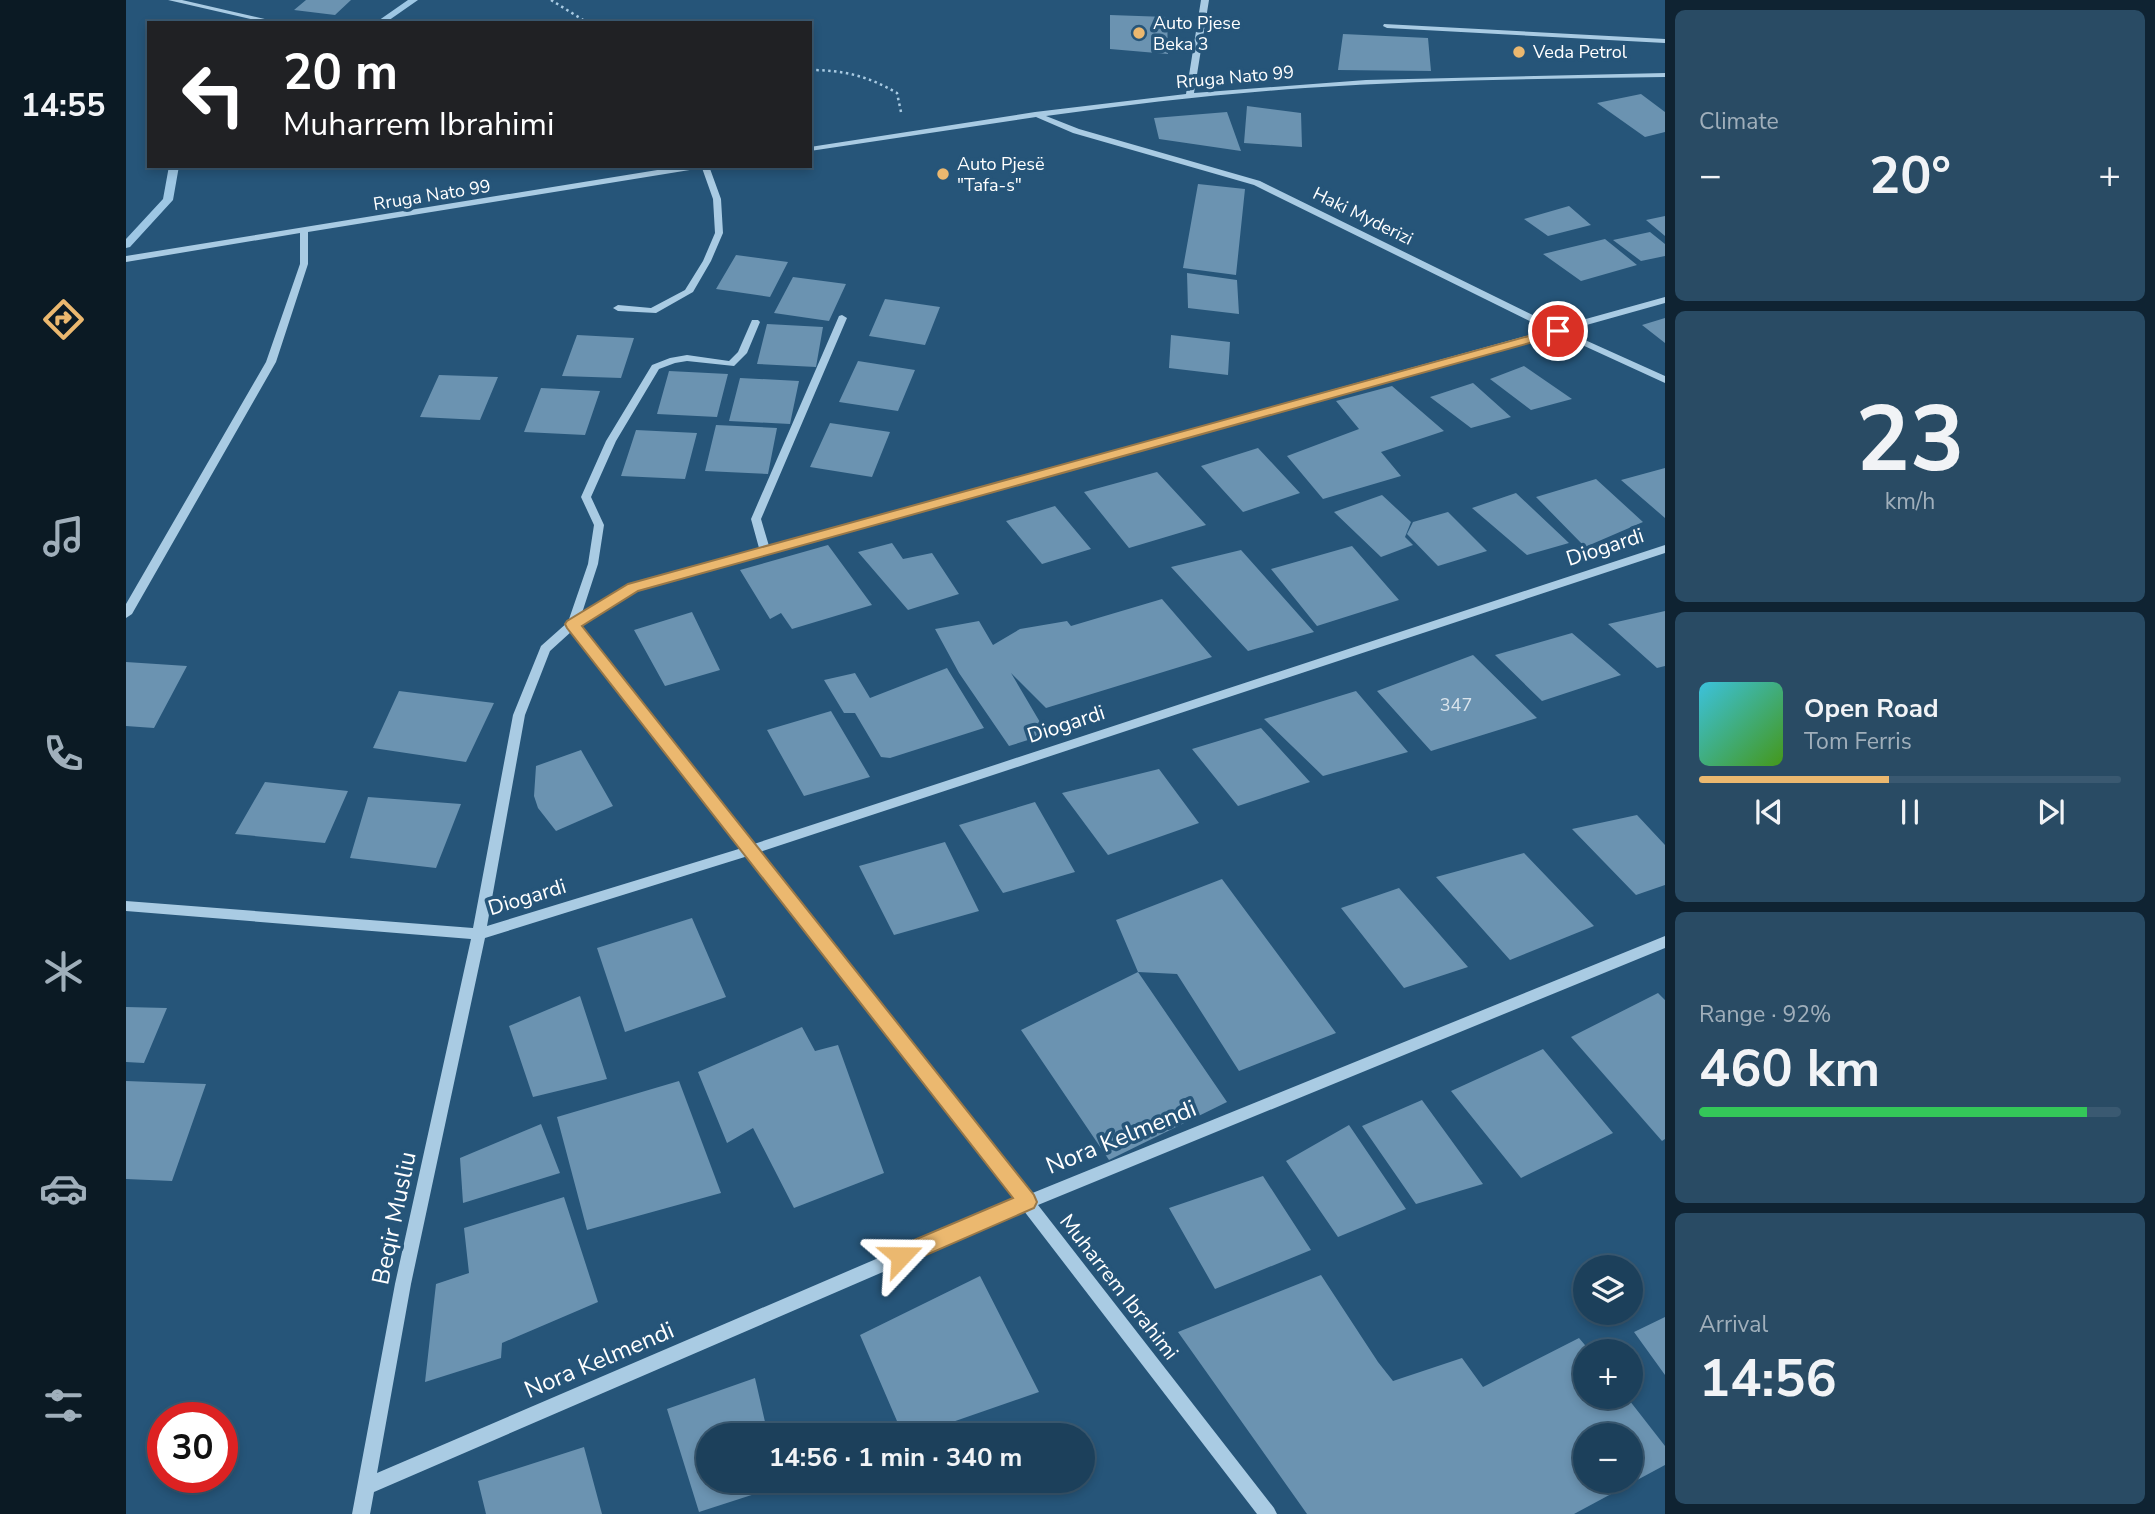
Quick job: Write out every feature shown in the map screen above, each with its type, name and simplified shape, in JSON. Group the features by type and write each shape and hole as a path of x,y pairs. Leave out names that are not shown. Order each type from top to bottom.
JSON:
{"street":[{"path":"172,0 269,21"},
{"path":"1190,96 1205,0"},
{"path":"1387,26 1665,41"},
{"name":"Rruga Nato 99","path":"812,149 1035,114 1190,96 1345,85 1665,75"},
{"name":"Haki Myderizi","path":"1035,114 1076,131 1257,183 1558,331 1665,380"},
{"name":"Rruga Nato 99","path":"126,258 687,168"},
{"path":"618,308 653,311 688,292 707,261 719,233 717,199 706,168"},
{"path":"126,614 271,362 304,264 304,231"},
{"name":"Beqir Musliu","path":"361,1514 403,1284 479,934 519,715 545,649 573,624 633,587 1665,300"},
{"path":"765,551 756,519 842,318"},
{"path":"573,624 593,564 599,525 586,497 636,395 655,367 673,360 732,364 742,354 755,322"},
{"name":"Diogardi","path":"479,934 752,850 1665,549"},
{"name":"Muharrem Ibrahimi","path":"573,624 1268,1514"},
{"path":"126,906 479,934"},
{"name":"Nora Kelmendi","path":"368,1486 1027,1202 1665,942"}],"path":[{"path":"551,0 584,21"},
{"path":"812,70 836,69 866,75 897,93 906,135"}],"building":[{"path":"306,0 351,0 335,15 294,10"},
{"name":"Auto Pjese Beka 3","path":"1110,15 1167,17 1168,54 1110,49"},
{"path":"1343,34 1428,38 1431,71 1338,70"},
{"path":"1641,94 1665,112 1665,132 1645,137 1597,103"},
{"path":"1247,106 1301,113 1302,147 1244,143"},
{"path":"1227,112 1241,151 1159,139 1154,118"},
{"path":"1198,184 1245,189 1236,275 1183,268"},
{"path":"1569,206 1591,225 1548,236 1524,219"},
{"path":"1665,216 1665,236 1646,220"},
{"path":"1650,232 1665,244 1665,256 1641,261 1613,240"},
{"path":"1605,239 1637,265 1581,281 1543,254"},
{"path":"736,255 788,262 770,297 716,289"},
{"path":"1187,273 1237,280 1239,314 1188,308"},
{"path":"793,277 846,284 829,321 774,313"},
{"path":"885,299 940,307 925,345 869,336"},
{"path":"1665,318 1665,343 1642,325"},
{"path":"767,324 823,327 816,367 757,364"},
{"path":"577,335 634,338 621,378 562,376"},
{"path":"1171,335 1230,342 1228,375 1169,368"},
{"path":"858,361 915,370 898,411 839,402"},
{"path":"1524,366 1572,399 1531,410 1490,379"},
{"path":"669,371 728,374 717,417 657,414"},
{"path":"439,375 498,377 480,420 420,417"},
{"path":"740,378 799,381 790,424 729,421"},
{"path":"1473,383 1511,417 1471,428 1430,397"},
{"path":"1392,386 1444,431 1381,452 1401,476 1323,499 1287,456 1359,429 1336,401"},
{"path":"541,388 600,391 585,435 524,432"},
{"path":"830,423 890,432 872,477 810,467"},
{"path":"716,425 777,428 768,474 705,471"},
{"path":"636,430 697,433 685,479 621,476"},
{"path":"1258,448 1300,493 1243,512 1201,466"},
{"path":"1665,468 1665,518 1621,480"},
{"path":"1157,472 1206,525 1129,548 1084,492"},
{"path":"1596,479 1643,522 1585,547 1536,497"},
{"path":"1516,493 1569,543 1527,555 1472,508"},
{"path":"1382,495 1411,522 1405,537 1413,545 1381,557 1334,512"},
{"path":"1055,506 1091,549 1042,564 1006,521"},
{"path":"1448,512 1487,551 1438,566 1407,534 1413,522"},
{"path":"892,543 903,559 932,553 959,594 908,610 858,552"},
{"path":"828,545 872,605 792,629 781,613 770,619 740,570"},
{"path":"1352,546 1399,600 1317,626 1271,569"},
{"path":"1241,550 1314,632 1248,651 1171,567"},
{"path":"1162,599 1212,657 1046,708 1011,673 1047,734 1009,746 959,673 935,629 979,621 993,645 1020,629 1067,621 1071,626"},
{"path":"1665,611 1665,666 1657,668 1608,624"},
{"path":"692,612 720,670 665,686 634,630"},
{"path":"1572,633 1621,675 1542,701 1495,655"},
{"path":"1473,655 1537,718 1431,751 1377,691"},
{"path":"126,662 187,666 154,728 126,726"},
{"path":"947,668 984,728 890,758 881,757 855,713 844,713 824,680 855,673 870,698"},
{"path":"399,691 494,703 466,762 373,748"},
{"path":"1356,691 1408,752 1323,776 1264,719"},
{"path":"831,711 870,777 804,796 767,730"},
{"path":"1261,728 1310,782 1238,806 1192,749"},
{"path":"581,750 613,806 556,831 538,808 534,796 536,766"},
{"path":"1159,769 1199,823 1108,855 1062,793"},
{"path":"265,782 348,791 325,843 235,834"},
{"path":"368,797 461,804 436,868 350,858"},
{"path":"1035,802 1075,872 1003,893 959,825"},
{"path":"1637,815 1665,845 1665,885 1636,895 1572,829"},
{"path":"945,842 979,911 894,935 859,866"},
{"path":"1524,853 1594,926 1510,960 1436,877"},
{"path":"1222,879 1336,1033 1239,1071 1177,974 1138,972 1116,920"},
{"path":"1399,888 1468,967 1404,988 1341,908"},
{"path":"692,918 726,997 625,1032 597,948"},
{"path":"1138,972 1227,1102 1109,1160 1021,1030"},
{"path":"1658,993 1665,1000 1665,1139 1662,1141 1571,1037"},
{"path":"580,996 607,1079 533,1097 509,1026"},
{"path":"126,1007 167,1008 144,1063 126,1062"},
{"path":"802,1027 815,1051 838,1045 884,1173 794,1208 753,1128 727,1143 698,1072"},
{"path":"1543,1049 1613,1133 1521,1178 1451,1091"},
{"path":"126,1081 206,1084 172,1181 126,1179"},
{"path":"679,1081 721,1193 587,1230 557,1117"},
{"path":"1422,1100 1483,1184 1416,1204 1362,1126"},
{"path":"541,1124 560,1173 463,1203 460,1158"},
{"path":"1349,1125 1406,1209 1338,1237 1286,1161"},
{"path":"1263,1176 1311,1250 1215,1289 1169,1208"},
{"path":"564,1197 598,1302 502,1343 501,1358 425,1382 436,1284 469,1273 464,1228"},
{"path":"1321,1275 1393,1381 1462,1358 1483,1387 1573,1341 1573,1409 1636,1409 1665,1446 1665,1465 1643,1477 1643,1423 1573,1423 1573,1493 1613,1493 1574,1514 1307,1514 1178,1332"},
{"path":"980,1276 1039,1392 950,1423 898,1423 860,1335"},
{"path":"1665,1317 1665,1375 1643,1344 1643,1339 1639,1339 1634,1332"},
{"path":"755,1378 765,1423 696,1423 696,1493 757,1493 699,1512 667,1409"},
{"path":"584,1447 602,1514 486,1514 478,1481"}],"waterway":[{"path":"382,21 414,0"},
{"path":"126,245 168,200 174,168"}],"place":[{"name":"Auto Pjese Beka 3","path":"1139,33"},
{"name":"Veda Petrol","path":"1519,52"},
{"name":"Auto Pjesë \"Tafa-s\"","path":"943,174"}],"route":[{"path":"901,1256 1027,1202 573,624 633,587 1558,331"}]}
